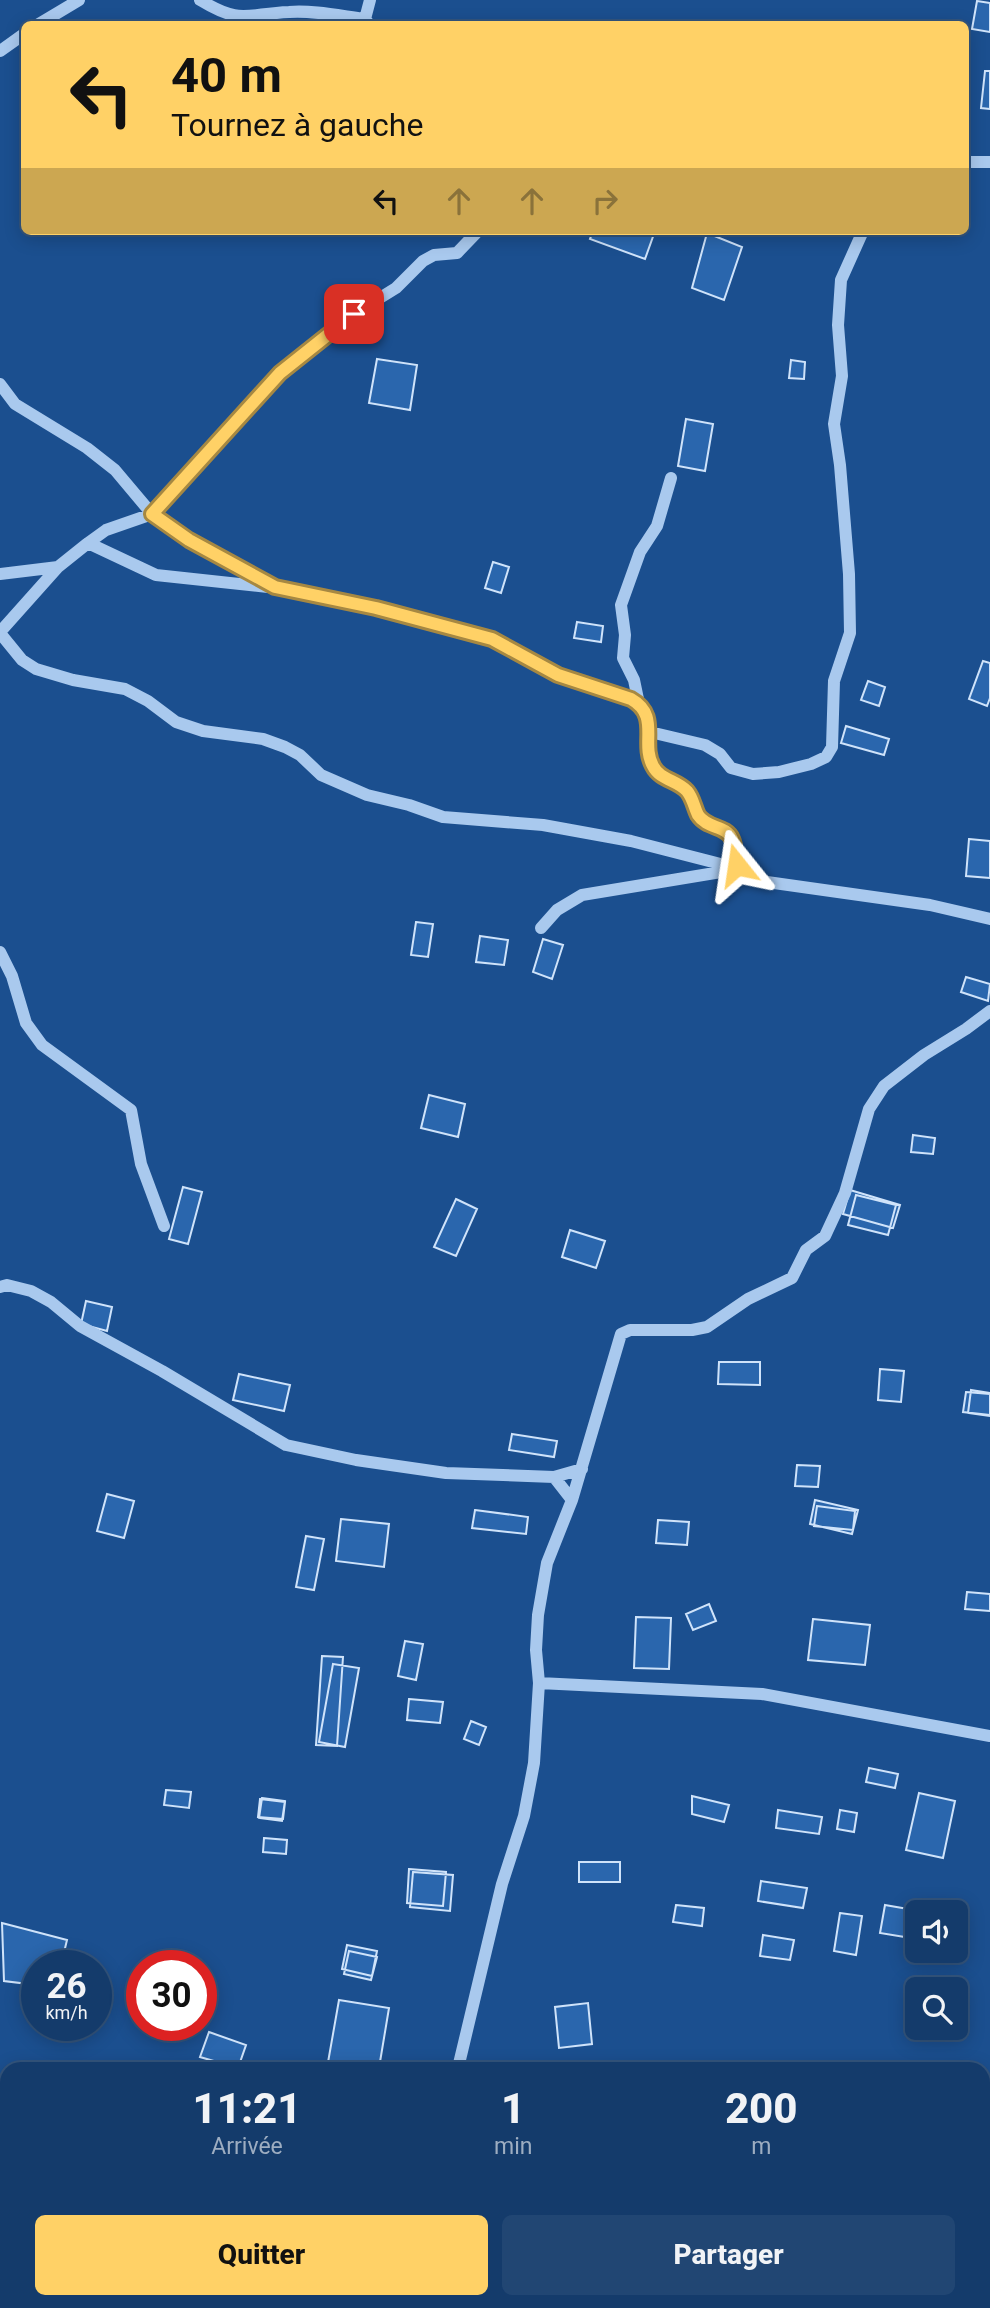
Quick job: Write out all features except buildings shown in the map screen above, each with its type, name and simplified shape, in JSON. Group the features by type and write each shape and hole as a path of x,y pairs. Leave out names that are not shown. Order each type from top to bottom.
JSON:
{"street":[{"path":"43,21 79,0"},
{"path":"200,0 220,12 236,17 290,11 360,21"},
{"path":"367,21 370,0"},
{"path":"0,51 21,36"},
{"path":"969,162 990,162"},
{"path":"474,235 457,253 434,255 423,261 396,288 354,314 280,373 152,514 106,530 88,543 58,567 0,632 22,660 36,669 74,680 125,688 149,701 176,722 203,731 262,739 285,747 300,755 321,775 367,795 443,817 543,825 631,841 740,869 767,882 930,905 990,919"},
{"path":"650,732 705,745 720,754 731,768 753,774 779,772 811,764 825,757 832,747 834,681 850,633 849,574 834,424 842,376 838,324 841,280 861,235"},
{"path":"0,384 15,404 87,448 115,470 152,514 189,540 275,587"},
{"path":"671,478 657,526 640,552 621,606 625,635 623,658 634,680 639,704 646,717 650,732 649,756 653,767 662,777 688,792 698,815 705,823 731,835 735,845 733,855 740,869"},
{"path":"88,543 156,575 275,587 376,608 492,639 558,675 639,704"},
{"path":"0,573 58,567"},
{"path":"541,928 558,910 582,895 740,869"},
{"path":"0,953 12,976 26,1023 42,1045 131,1110 141,1164 164,1226"},
{"path":"459,2062 499,1896 524,1816 534,1763 539,1683 536,1650 538,1615 547,1563 572,1500 621,1334 630,1330 692,1330 707,1326 748,1299 792,1278 806,1250 825,1236 845,1193 869,1109 884,1086 924,1055 990,1011"},
{"path":"0,1287 7,1285 31,1291 51,1302 80,1326 173,1377 286,1445 356,1460 446,1473 554,1477 582,1469"},
{"path":"554,1477 572,1500"},
{"path":"539,1683 762,1694 990,1736"}],"route":[{"path":"354,314 280,373 152,514 189,540 275,587 376,608 492,639 558,675 631,699 639,704 646,717 650,732 649,756 653,767 662,777 688,792 698,815 705,823 731,835 737,865"}]}
